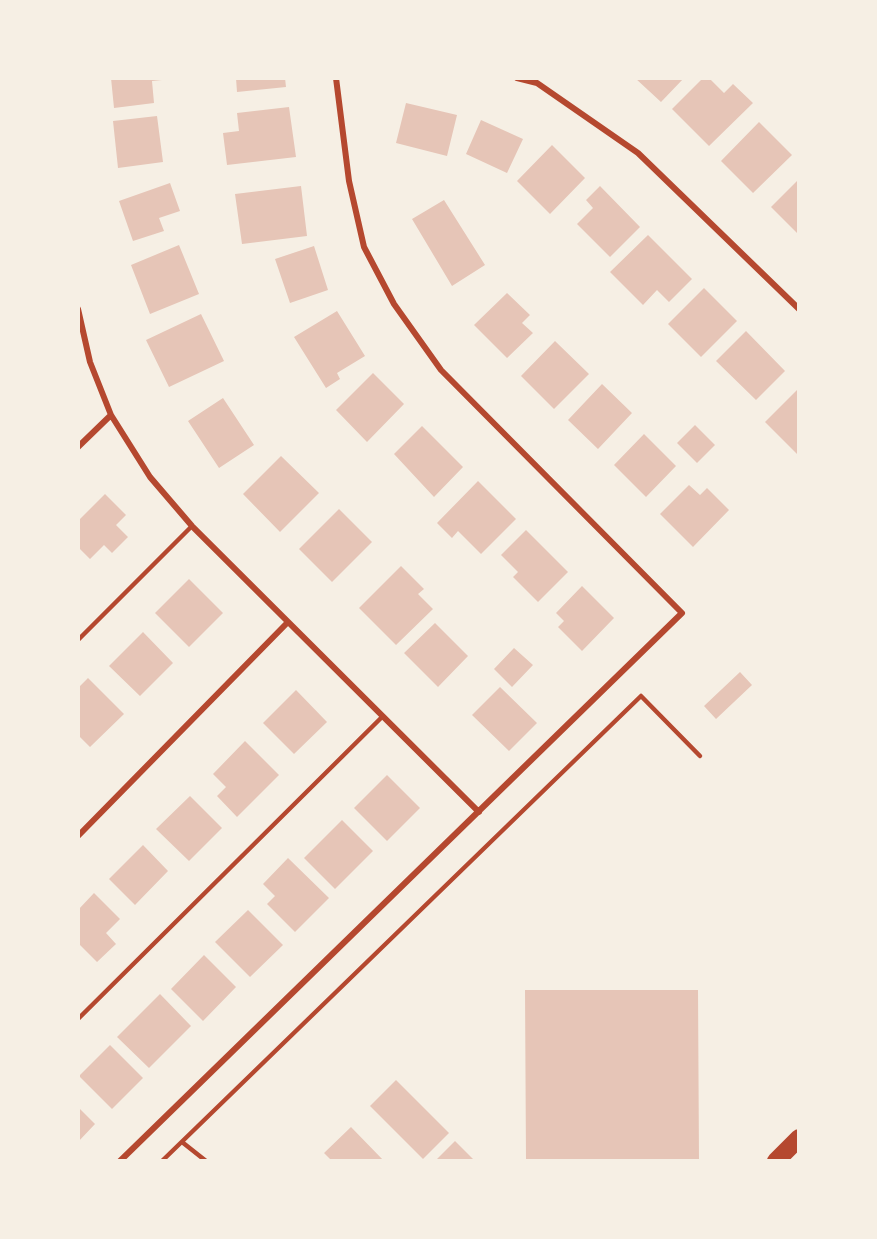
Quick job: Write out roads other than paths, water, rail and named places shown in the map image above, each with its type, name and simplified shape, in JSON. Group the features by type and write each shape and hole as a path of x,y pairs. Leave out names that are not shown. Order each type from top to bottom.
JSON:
{"highway":[{"path":"776,1161 799,1138"}],"street":[{"path":"120,1161 682,613 441,370 394,304 364,247 349,181 336,78"},
{"path":"517,78 537,83 638,153 799,309"},
{"path":"78,309 90,362 111,415 150,477 192,526 479,812"},
{"path":"78,447 111,415"},
{"path":"78,836 288,622"}],"lane":[{"path":"78,640 192,526"},
{"path":"162,1161 641,696 700,756"},
{"path":"78,1019 382,717"},
{"path":"182,1142 206,1161"}]}
